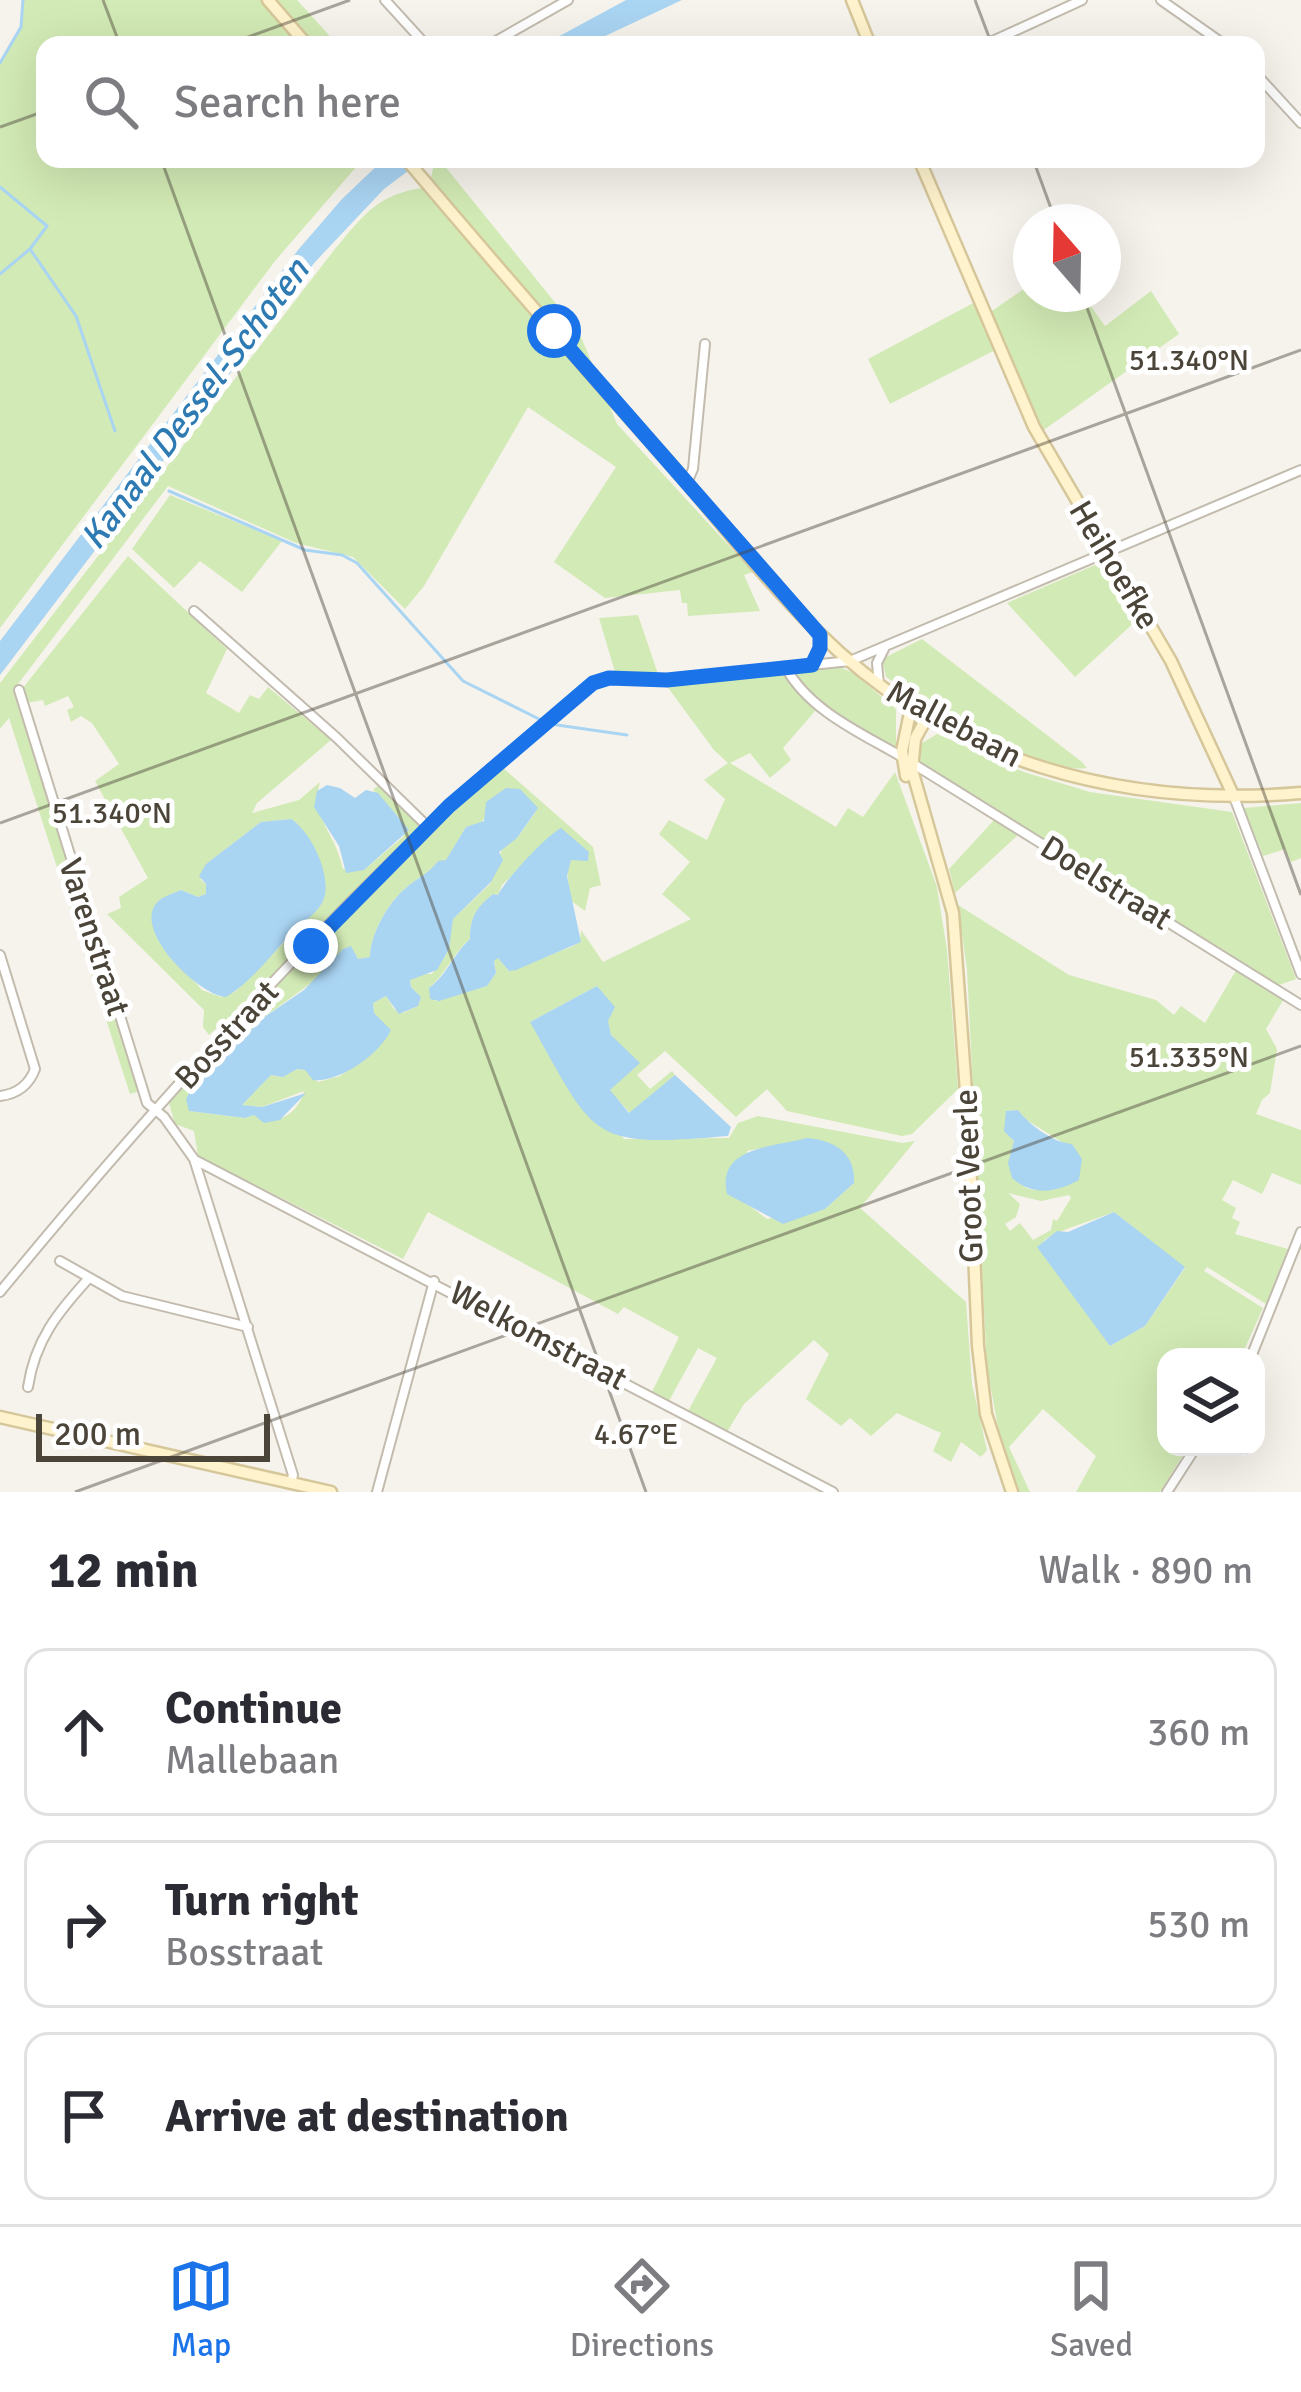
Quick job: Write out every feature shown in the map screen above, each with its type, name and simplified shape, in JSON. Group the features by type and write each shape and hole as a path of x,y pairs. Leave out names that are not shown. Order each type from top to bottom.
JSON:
{"main road":[{"path":"268,0 299,36"},
{"path":"851,0 866,36"},
{"name":"Mallebaan","path":"413,168 820,635 911,708 990,748 1089,783 1161,794 1301,794"},
{"name":"Heihoefke","path":"924,168 1023,405 1171,661 1234,797"},
{"name":"Groot Veerle","path":"911,708 907,760 953,913 980,1369 986,1414 1012,1492"},
{"path":"907,760 927,717"},
{"path":"0,1417 332,1492"}],"street":[{"path":"385,0 418,36"},
{"path":"505,36 568,0"},
{"path":"1004,36 1082,0"},
{"path":"1161,0 1212,36"},
{"path":"1265,84 1301,123"},
{"path":"687,483 693,469 705,344"},
{"name":"Bosstraat","path":"291,1483 293,1475 194,1159 155,1112 428,827 593,683 609,678 667,680 850,662 1301,470"},
{"path":"194,611 337,738 428,827"},
{"path":"812,665 820,635"},
{"path":"879,685 877,663 885,648"},
{"name":"Doelstraat","path":"786,668 818,706 1301,1005"},
{"name":"Varenstraat","path":"19,690 147,1102 155,1112"},
{"name":"Heihoefke","path":"1234,797 1301,974"},
{"path":"0,955 35,1069 22,1088 0,1096"},
{"path":"0,1292 155,1112"},
{"name":"Welkomstraat","path":"194,1159 832,1492"},
{"path":"1254,1348 1301,1232"},
{"path":"60,1261 122,1296 248,1327"},
{"path":"28,1387 45,1331 89,1278"},
{"name":"Welkomstraat","path":"377,1492 434,1281"},
{"path":"1167,1492 1190,1456"}],"green space":[{"path":"23,0 297,0 330,36 36,36 36,168 355,168 275,261 0,628 0,63 21,27"},
{"path":"433,168 446,168 579,332 617,424 753,572 744,575 760,611 688,616 680,590 605,598 554,562 616,467 528,407 424,586 405,609 353,557 296,543 168,486 15,688 140,1091 130,1094 9,718 0,729 0,683 335,249 385,199 429,187"},
{"path":"1151,291 1179,334 1038,434 999,348 890,404 868,359 979,300 986,315 1013,296 1013,312 1095,312 1105,326"},
{"path":"170,495 282,541 242,592 200,561 174,588 132,549"},
{"path":"128,556 227,649 206,693 239,713 250,695 259,699 268,687 331,740 257,803 252,813 299,800 320,782 318,805 343,869 364,870 404,836 398,817 373,790 385,779 427,818 493,759 593,847 601,885 590,888 585,911 570,900 568,870 571,860 590,859 540,848 502,885 498,895 493,894 478,909 470,939 429,988 435,1001 487,986 496,973 494,960 498,958 509,971 580,942 581,930 603,962 691,919 662,894 690,862 659,834 669,820 707,840 725,799 704,780 728,763 666,685 783,675 816,710 783,748 791,760 770,778 750,753 730,763 836,827 848,808 863,817 895,772 937,887 958,1089 912,1134 902,1136 787,1111 767,1089 736,1117 665,1051 637,1075 650,1089 672,1071 675,1075 630,1113 609,1090 620,1048 611,1035 597,986 530,1022 624,1139 729,1138 738,1123 758,1116 902,1143 915,1141 860,1208 966,1302 972,1384 987,1450 981,1457 961,1442 951,1462 933,1451 941,1433 897,1413 871,1436 850,1418 841,1426 806,1399 829,1354 814,1340 744,1404 727,1432 688,1411 717,1358 698,1348 669,1401 652,1392 679,1337 624,1307 618,1314 428,1212 403,1259 198,1156 194,1131 175,1124 169,1103 229,1036 219,1026 209,1035 203,1027 204,1010 107,914 121,908 119,897 148,878 95,781 119,764 92,723 81,716 71,722 67,710 74,707 68,696 45,706 43,700 26,703 22,689","holes":["535,813 517,838 503,846 490,884 453,919 446,955 432,974 417,974 410,980 421,997 418,1006 403,1013 386,996 373,1003 378,1048 340,1076 318,1082 305,1070 296,1069 283,1077 271,1075 242,1105 262,1107 304,1091 284,1117 269,1120 189,1111 191,1089 263,1018 318,978 345,948 351,947 358,959 370,957 377,929 393,901 438,861 446,861 466,827 481,823 486,816","291,819 318,858 324,882 321,905 236,991 221,997 202,990 159,940 159,900 181,890 198,897 206,894 201,880 206,864 261,822","787,1143 854,1183 825,1209 767,1219 743,1201 747,1151"]},
{"path":"1102,562 1139,618 1075,677 1007,603"},
{"path":"638,615 658,674 615,672 599,618"},
{"path":"922,639 1087,768 1040,761 1012,750 886,677 882,659"},
{"path":"838,666 896,709 896,749 820,702 793,676 793,671"},
{"path":"937,734 1024,772 1090,792 1232,812 1296,979 1279,985 921,764 919,745"},
{"path":"1301,803 1301,858 1291,862 1285,849 1263,856 1244,808"},
{"path":"995,819 1019,834 955,893 949,869"},
{"path":"958,905 1069,975 1156,1000 1174,1015 1181,1006 1205,1023 1238,967 1285,997 1266,1029 1277,1049 1270,1093 1256,1114 1301,1130 1301,1185 1272,1173 1262,1194 1233,1180 1222,1200 1236,1208 1232,1218 1240,1222 1235,1234 1288,1249 1266,1304 1207,1267 1204,1271 1263,1308 1245,1348 1157,1348 1157,1456 1182,1456 1160,1492 1076,1492 1096,1456 1043,1409 1009,1447 1030,1492 1019,1492 998,1427 987,1368 967,969","holes":["1018,1110 1065,1144 1058,1189 1027,1188 1009,1163 1014,1141 1008,1134 1006,1111","1008,1193 1041,1201 1071,1198 1057,1221 1053,1219 1051,1230 1033,1240 1020,1223 1010,1231 1005,1224 1016,1217 1020,1204","1114,1212 1185,1268 1145,1326 1110,1346 1044,1240"]}],"water":[{"path":"626,0 682,0 605,36 560,36"},
{"name":"Kanaal Dessel-Schoten","path":"375,168 412,168 384,189 315,262 0,675 0,641 342,199"},
{"path":"327,785 355,798 366,790 378,793 409,830 364,870 346,873 339,846 314,807 317,791"},
{"path":"506,788 520,789 538,808 517,838 499,852 503,860 491,882 453,919 449,949 437,970 410,980 421,997 418,1006 399,1014 386,996 373,1003 374,1013 391,1030 378,1048 335,1077 313,1080 305,1070 297,1069 283,1077 271,1075 242,1105 262,1107 306,1093 280,1120 264,1123 254,1115 189,1111 186,1099 191,1089 263,1018 304,990 343,949 351,946 358,959 370,957 377,929 393,901 438,861 446,860 466,827 484,821 486,802"},
{"path":"291,819 319,857 325,882 322,903 246,982 226,997 214,994 187,975 162,946 151,917 155,905 181,890 198,897 206,894 206,884 199,876 206,864 261,822"},
{"path":"561,828 589,852 588,861 571,860 567,876 581,942 516,970 509,971 498,958 496,973 487,986 439,1001 430,999 429,988 470,939 478,909 493,894 498,895 527,858"},
{"path":"597,986 615,1007 608,1021 611,1035 640,1063 610,1090 629,1113 675,1075 731,1127 728,1136 647,1140 621,1136 585,1113 530,1022"},
{"path":"1018,1110 1042,1132 1072,1144 1082,1159 1079,1180 1044,1191 1012,1178 1008,1163 1014,1141 1004,1131 1006,1111"},
{"path":"807,1138 841,1150 854,1173 854,1183 825,1209 783,1224 727,1194 730,1166 739,1158"},
{"path":"1114,1212 1185,1267 1145,1326 1110,1346 1037,1247 1057,1231 1068,1232"}],"waterway":[{"path":"0,63 21,27 23,0"},
{"path":"0,187 47,226 30,249 76,316 115,431"},
{"path":"0,274 30,249"},
{"name":"Kanaal Dessel-Schoten","path":"169,491 305,550 342,555 357,563 463,681 543,721"},
{"path":"550,724 627,735"}],"route":[{"path":"311,946 449,806 593,683 609,678 667,680 812,665 818,654 820,635 554,331"}]}
